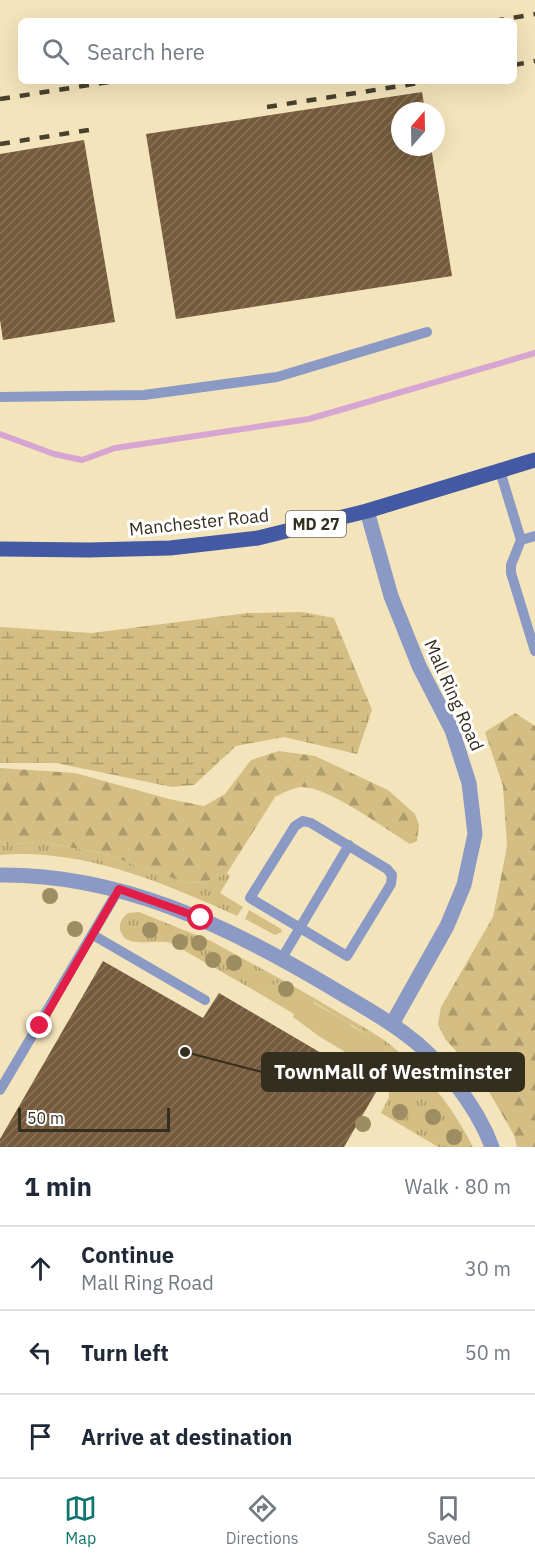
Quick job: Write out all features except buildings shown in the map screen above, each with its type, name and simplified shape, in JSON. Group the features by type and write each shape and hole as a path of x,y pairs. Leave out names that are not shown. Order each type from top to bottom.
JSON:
{"main road":[{"name":"Manchester Road","path":"0,549 170,548 258,538 367,511 535,460"}],"street":[{"name":"Mall Ring Road","path":"367,511 391,596 419,666 452,730 469,783 475,834 464,885 447,926 392,1024"},
{"path":"0,875 56,877 119,889 201,918 282,958 392,1024 421,1048 456,1085 479,1118 492,1147"}],"lane":[{"path":"0,398 144,395 277,377 427,332"},
{"path":"500,471 521,540 511,565 511,573 535,651"},
{"path":"521,540 535,536"},
{"path":"307,821 387,868 392,875 391,884 347,956 300,928 250,898 298,823 307,821"},
{"path":"282,958 349,845"},
{"path":"0,1090 119,889"},
{"path":"93,935 204,1000"}],"green space":[{"path":"302,612 334,618 372,710 357,754 284,737 236,746 194,785 172,787 56,763 0,763 0,627 92,633 248,613"},
{"path":"515,713 535,726 535,1147 517,1147 514,1135 481,1078 445,1039 438,1024 441,1007 493,917 507,847 503,786 485,732"},
{"path":"279,751 315,756 388,790 415,814 419,825 417,841 410,844 326,793 301,787 275,797 227,873 207,882 186,883 102,853 38,842 0,845 0,768 75,773 169,799 204,806 225,794 251,760"},
{"path":"38,842 102,853 186,883 207,882 227,873 230,876 220,893 243,907 237,916 152,880 92,863 31,854 0,855 0,845"},
{"path":"249,910 281,929 282,932 275,935 245,919"},
{"path":"139,912 211,941 284,981 274,985 262,995 171,943 128,940 120,929 121,922 128,913"},
{"path":"284,981 314,998 314,1003 351,1026 366,1034 370,1031 384,1040 384,1048 419,1075 412,1088 407,1090 383,1079 364,1063 320,1037 293,1017 294,1014 262,995 274,985"},
{"path":"314,998 370,1031 366,1034 314,1002"},
{"path":"384,1040 435,1088 456,1116 473,1147 438,1147 381,1113 389,1097 388,1087 391,1083 400,1088 411,1070 384,1048"}],"waterway":[{"path":"0,434 54,454 82,460 115,448 309,419 535,353"}],"railway":[{"path":"512,18 535,14"},
{"path":"517,64 535,61"},
{"path":"0,99 96,84"},
{"path":"267,107 413,84"},
{"path":"0,144 95,129"}],"place":[{"name":"TownMall of Westminster","path":"185,1052"}],"route":[{"path":"40,1026 119,889 201,918"}]}
